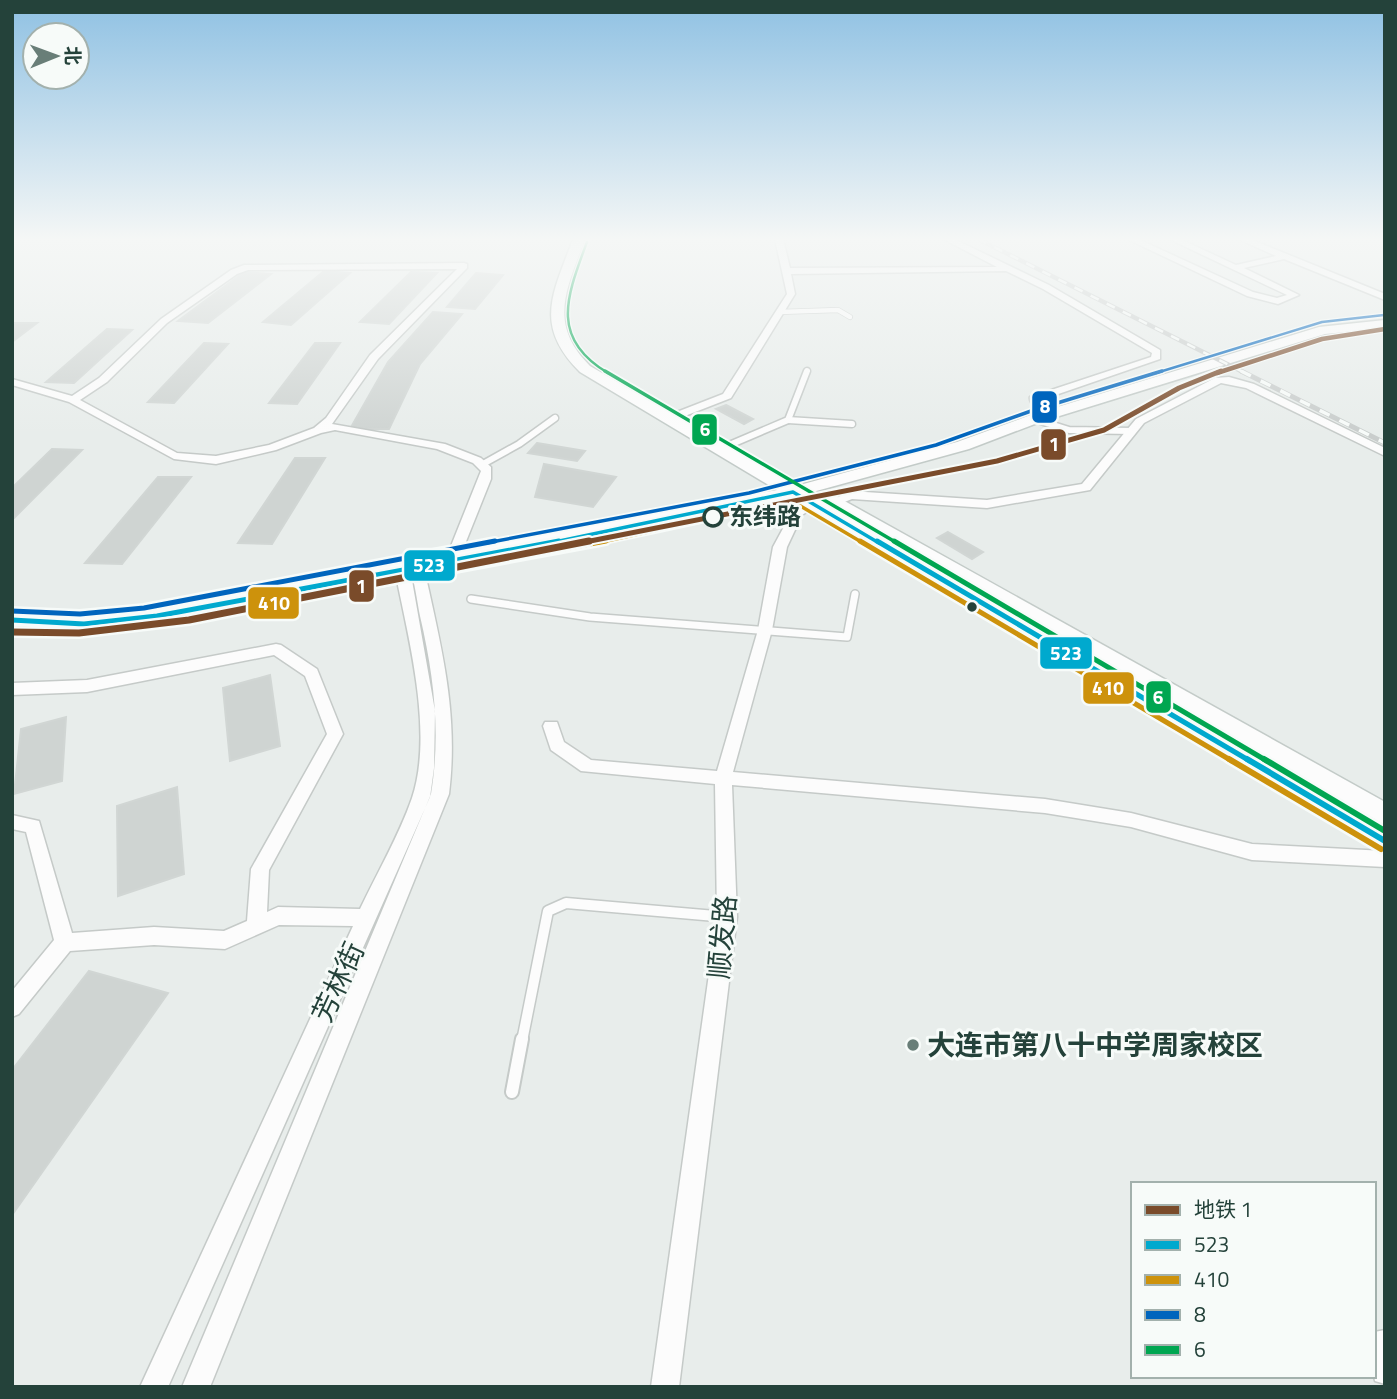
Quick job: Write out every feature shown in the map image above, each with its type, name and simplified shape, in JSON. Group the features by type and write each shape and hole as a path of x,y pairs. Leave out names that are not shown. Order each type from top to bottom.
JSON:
{"main road":[{"path":"559,304 557,335 562,347 585,369 799,490 1385,841"},
{"path":"570,304 570,334 576,345 598,366 674,417"},
{"path":"12,620 80,623 145,617 799,490 969,443 1040,417 1300,337 1338,328 1385,324"},
{"path":"799,490 837,501 1385,816"},
{"path":"12,607 56,612 114,610 409,566"}],"street":[{"path":"73,400 103,380 164,321 188,304"},
{"path":"318,430 330,420 374,357 426,304"},
{"path":"674,417 727,396 784,304"},
{"path":"1040,417 1034,399 1155,359 1157,352 1136,337 1075,304"},
{"path":"837,501 850,495 987,504 1086,487 1140,421 1191,392 1219,380 1250,386 1385,453"},
{"path":"12,382 73,400 174,456 216,460 261,451 318,430 335,428 460,451 483,464 487,470 454,555"},
{"name":"顺发路","path":"666,1387 727,917 723,778 765,630 780,547 797,513 799,490"},
{"path":"196,1387 440,794 446,761 446,710 409,566"},
{"name":"芳林街","path":"154,1387 421,796 429,761 429,710 409,566"},
{"path":"12,689 87,686 275,649 312,673 335,734 260,869 256,926"},
{"path":"551,726 557,746 587,766 1045,806 1131,820 1252,852 1385,859"},
{"path":"12,822 33,826 65,942"},
{"path":"12,1007 65,942 154,936 225,940 278,916 368,918"},
{"path":"1385,1343 1376,1345 1385,1371"}],"lane":[{"path":"779,312 838,310 850,317"},
{"path":"788,420 807,371"},
{"path":"1040,417 1052,429 1132,431"},
{"path":"483,464 519,444 555,418"},
{"path":"726,447 788,420 852,424"},
{"path":"471,599 590,617 847,637 855,594"},
{"path":"512,1092 548,911 566,903 727,917"}],"building":[{"path":"201,304 232,304 208,323 178,321"},
{"path":"284,304 315,304 291,325 263,322"},
{"path":"378,304 408,304 389,324 360,322"},
{"path":"449,304 479,304 475,309 447,307"},
{"path":"433,312 462,314 420,364 389,429 350,429 388,362"},
{"path":"12,323 37,323 12,342"},
{"path":"107,329 132,330 74,383 46,382"},
{"path":"204,343 228,344 174,403 148,402"},
{"path":"315,343 340,343 297,404 269,403"},
{"path":"726,405 753,419 744,424 716,409"},
{"path":"537,443 585,451 577,461 528,453"},
{"path":"52,449 82,450 12,520 12,488"},
{"path":"295,458 325,458 272,544 238,543"},
{"path":"544,464 616,477 593,507 535,497"},
{"path":"158,477 191,477 122,564 85,563"},
{"path":"948,532 983,552 972,559 937,538"},
{"path":"270,675 280,746 230,761 223,688"},
{"path":"66,717 62,781 14,794 21,729"},
{"path":"177,787 184,874 118,896 117,806"},
{"path":"89,971 168,993 12,1215 12,1070"}],"railway":[{"path":"1108,304 1245,373"},
{"path":"1241,371 1245,373"},
{"path":"1245,373 1385,443"}],"metro line":[{"name":"1","path":"12,632 79,633 189,620 997,461 1104,430 1179,388 1221,371 1322,339 1385,329"}],"transit line":[{"name":"6","path":"567,304 570,333 577,347 590,362 1385,831"},
{"name":"8","path":"12,611 80,614 144,608 749,493 936,445 1031,411 1322,322 1384,315"},
{"name":"523","path":"12,620 84,624 157,616 609,532 793,492 1385,841"},
{"name":"410","path":"12,629 90,631 203,617 555,551 792,501 1381,849"}],"place":[{"name":"东纬路","path":"713,517"},
{"name":"大连市第八十中学周家校区","path":"913,1045"}]}
